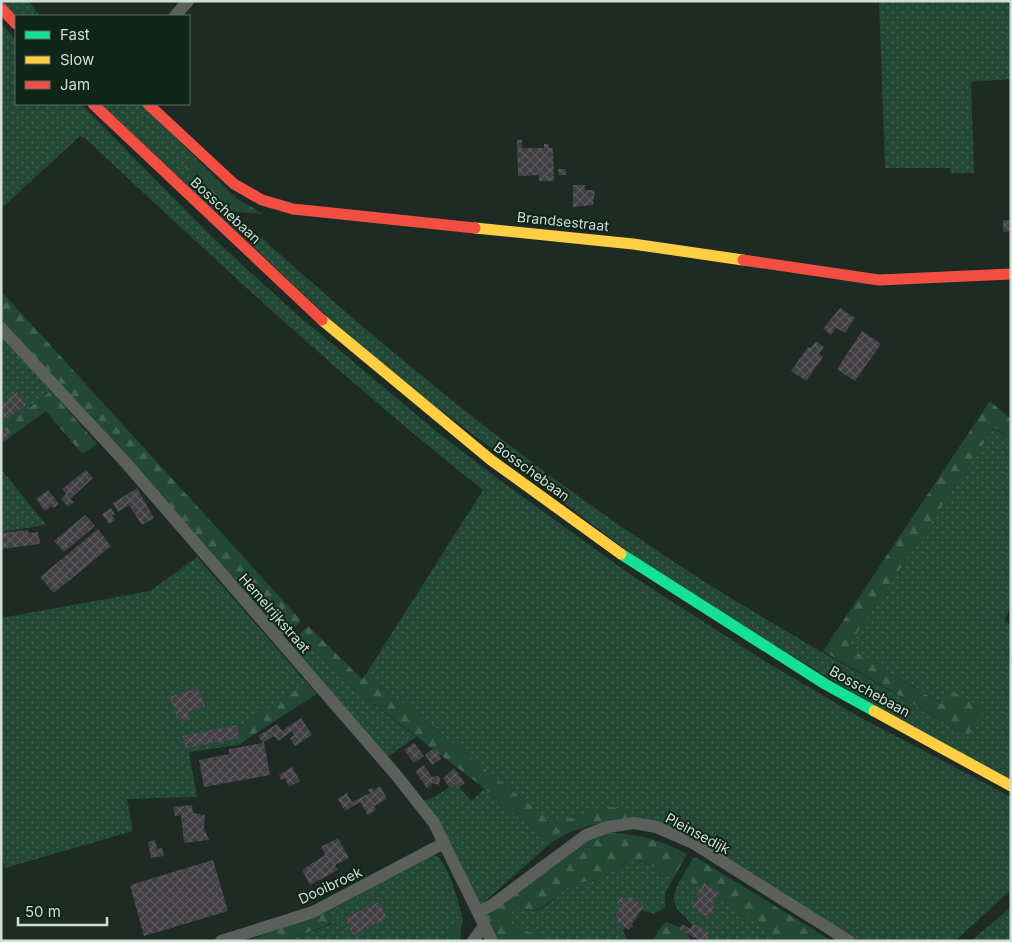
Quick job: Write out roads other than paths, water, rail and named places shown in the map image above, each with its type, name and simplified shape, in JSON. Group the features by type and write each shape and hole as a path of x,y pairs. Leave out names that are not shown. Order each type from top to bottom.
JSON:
{"main road":[{"path":"1,8 15,23"},
{"name":"Bosschebaan","path":"94,105 312,312 491,460 628,558 825,684 1011,786"},
{"name":"Brandsestraat","path":"149,105 234,184 262,200 293,209 633,244 879,280 1011,274"}],"street":[{"path":"176,15 188,1"},
{"name":"Hemelrijkstraat","path":"1,328 126,463 397,776 434,823 492,941"},
{"name":"Pleinsedijk","path":"478,912 492,905 586,835 608,827 634,823 656,827 693,844 849,941"},
{"name":"Dooibroek","path":"221,941 313,912 444,843"},
{"path":"473,941 484,926"}]}
